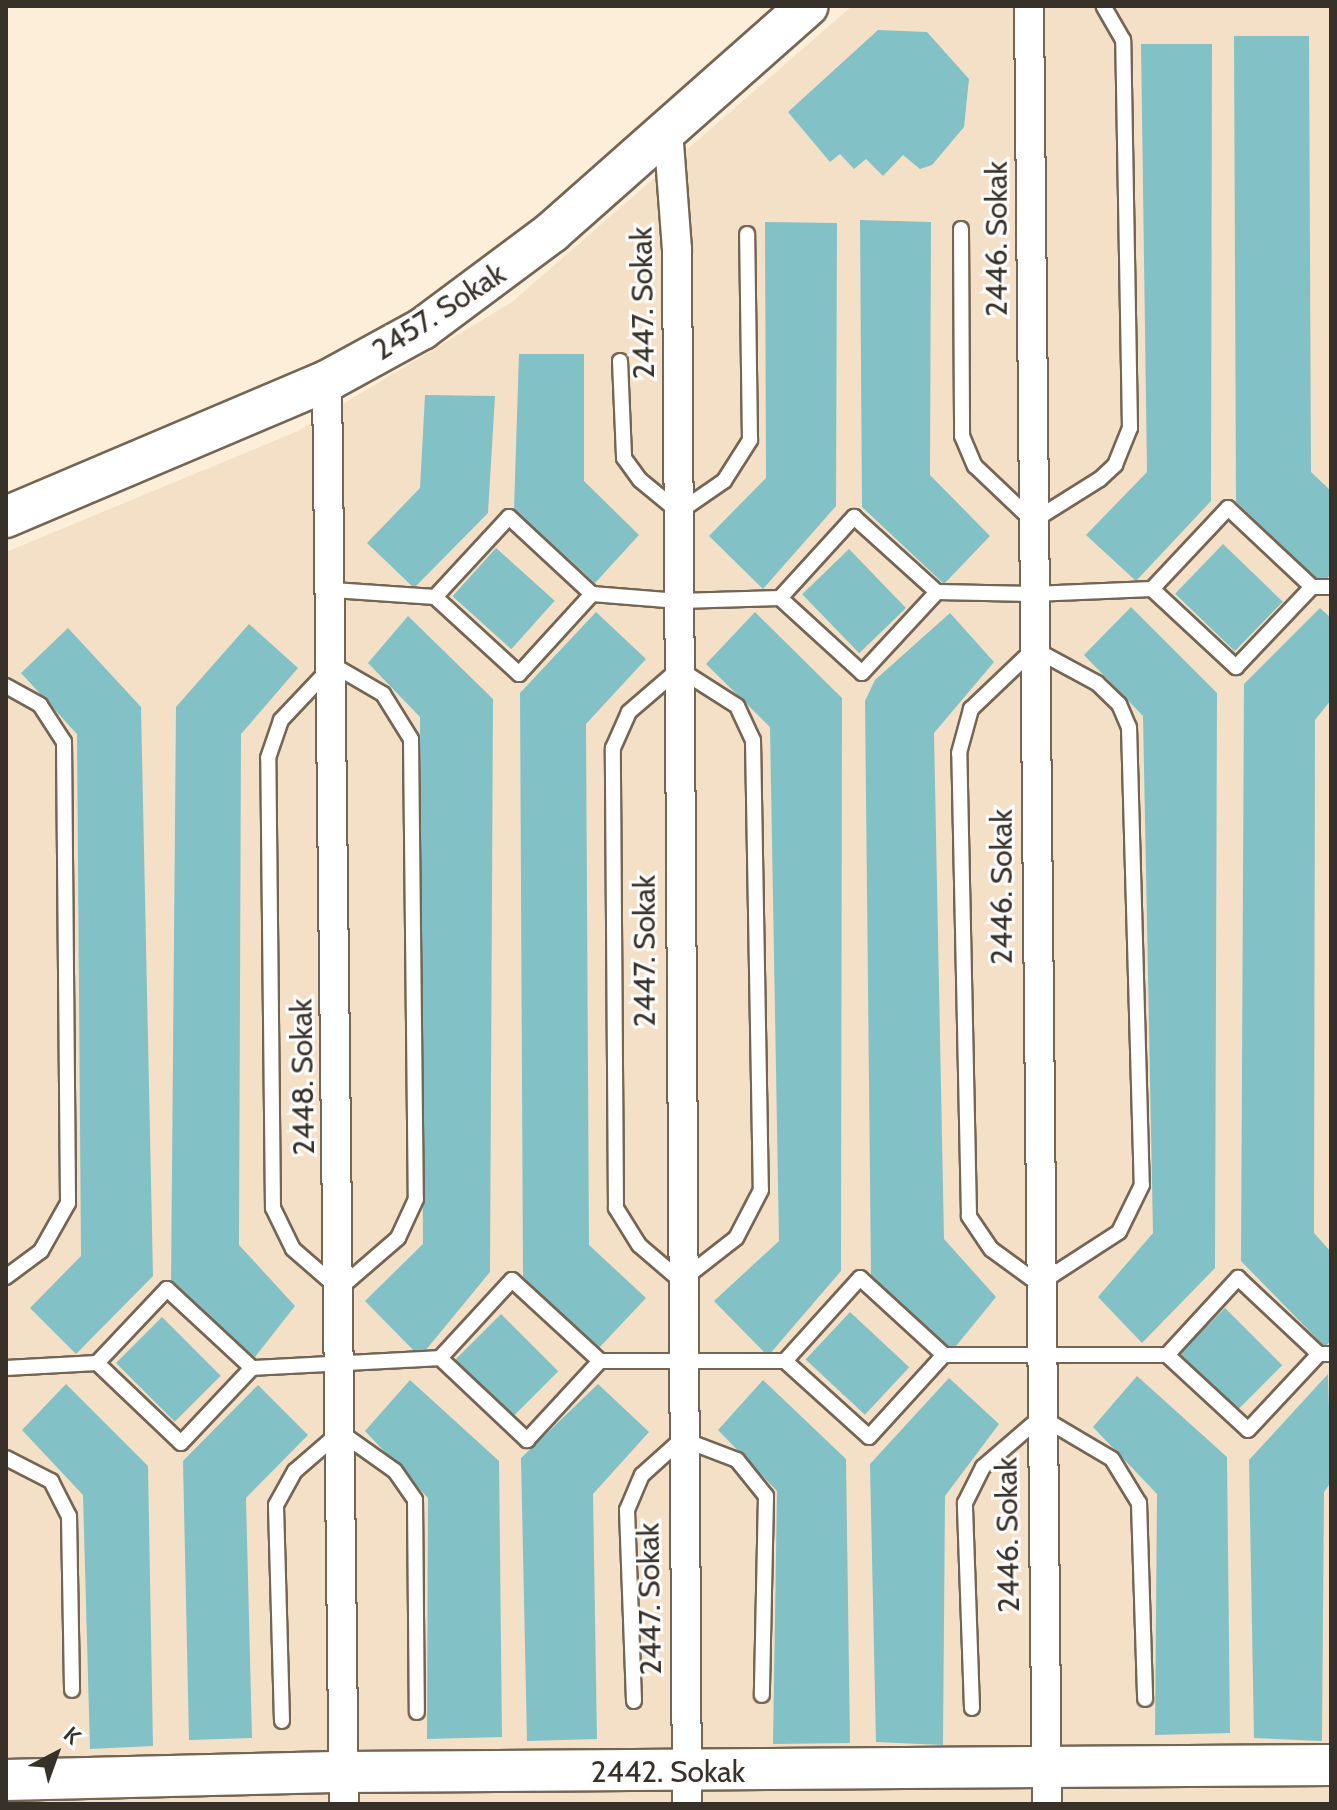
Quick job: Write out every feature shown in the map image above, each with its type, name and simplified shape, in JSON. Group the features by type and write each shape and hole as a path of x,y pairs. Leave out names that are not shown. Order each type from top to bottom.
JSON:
{"street":[{"name":"2457. Sokak","path":"6,517 327,381 472,296 668,130 807,6"},
{"name":"2446. Sokak","path":"1029,6 1039,1284 1047,1786"},
{"name":"2447. Sokak","path":"668,130 677,249 681,1362 687,1788"},
{"name":"2448. Sokak","path":"327,381 333,590 344,1788"},
{"name":"2442. Sokak","path":"6,1780 344,1788 1047,1786 1331,1765"}],"lane":[{"path":"961,229 962,436 986,480 1033,521 1100,479 1115,465 1130,428 1123,40 1103,6"},
{"path":"620,361 624,458 640,480 679,512 724,481 750,440 747,234"},
{"path":"780,598 854,517 937,592 1033,594 1152,589 1228,508 1312,587 1331,587"},
{"path":"435,597 509,517 592,594 679,601 780,598 862,673 937,592"},
{"path":"1152,589 1236,667 1312,587"},
{"path":"333,590 435,597 519,674 592,594"},
{"path":"1034,649 1097,683 1119,704 1129,727 1142,1185 1119,1232 1039,1284 991,1249 969,1216 959,753 971,709 1034,649"},
{"path":"333,665 383,694 411,739 416,1199 398,1238 339,1289 293,1249 273,1208 268,758 274,733 333,665"},
{"path":"679,669 737,706 753,740 761,1190 736,1238 681,1281 639,1245 616,1208 613,748 629,712 679,669"},
{"path":"6,686 40,705 64,742 68,1203 41,1251 6,1277"},
{"path":"785,1361 860,1278 944,1355 1167,1355 1248,1430 1325,1354 1238,1278 1167,1355"},
{"path":"6,1368 97,1363 167,1289 252,1368 340,1366 440,1358 512,1280 600,1361 785,1361 869,1437 944,1355"},
{"path":"440,1358 527,1440 600,1361"},
{"path":"97,1363 181,1443 252,1368"},
{"path":"972,1708 965,1503 983,1467 1041,1417 1112,1459 1139,1503 1145,1699"},
{"path":"282,1721 276,1505 295,1471 340,1432 395,1471 415,1500 417,1712"},
{"path":"634,1701 627,1510 642,1475 682,1439 737,1460 766,1496 762,1695"},
{"path":"6,1458 51,1481 69,1516 72,1690"}],"shaded area":[{"path":"852,6 1331,6 1331,1804 6,1804 6,552 298,431 512,302"}],"building":[{"path":"878,30 927,32 969,79 964,127 932,165 920,169 903,155 883,176 866,159 854,169 840,154 830,162 788,112"},
{"path":"1234,36 1309,36 1311,472 1331,491 1331,574 1322,584 1236,502"},
{"path":"1141,44 1212,44 1211,501 1136,581 1086,535 1147,472"},
{"path":"860,220 931,222 930,475 990,536 944,584 862,507"},
{"path":"765,222 837,223 836,506 763,589 709,536 766,478"},
{"path":"519,354 584,354 584,481 639,535 595,583 514,509"},
{"path":"425,395 495,396 488,513 414,588 367,543 420,488"},
{"path":"1223,544 1283,602 1235,651 1175,594"},
{"path":"496,548 555,601 511,649 453,596"},
{"path":"849,549 906,608 859,653 802,594"},
{"path":"1131,607 1217,693 1215,1268 1142,1343 1098,1297 1153,1233 1143,716 1084,655"},
{"path":"1320,608 1331,618 1331,700 1315,720 1314,1233 1331,1252 1331,1340 1325,1347 1241,1261 1244,684"},
{"path":"596,612 646,659 586,724 589,1245 646,1298 598,1349 523,1277 520,693"},
{"path":"755,612 842,698 841,1271 768,1356 714,1301 779,1241 770,727 706,664"},
{"path":"950,613 994,662 934,733 944,1239 996,1297 952,1351 871,1276 865,701 875,680"},
{"path":"408,616 493,699 490,1272 420,1357 365,1301 423,1244 420,717 368,663"},
{"path":"249,624 298,668 241,734 239,1245 295,1306 255,1357 171,1286 176,707"},
{"path":"68,628 141,707 153,1276 76,1354 30,1308 81,1256 77,734 21,673"},
{"path":"1225,1308 1282,1365 1236,1412 1178,1355"},
{"path":"850,1312 909,1367 865,1415 806,1360"},
{"path":"501,1314 558,1371 512,1417 455,1360"},
{"path":"162,1317 221,1376 175,1422 116,1363"},
{"path":"1328,1374 1331,1482 1324,1492 1322,1741 1254,1738 1249,1460"},
{"path":"1137,1376 1227,1457 1230,1733 1155,1735 1157,1494 1093,1427"},
{"path":"949,1378 999,1424 945,1496 943,1745 876,1742 870,1464"},
{"path":"410,1380 499,1461 502,1737 427,1739 428,1498 365,1431"},
{"path":"763,1380 846,1459 850,1743 773,1744 777,1491 718,1430"},
{"path":"66,1384 148,1466 153,1746 90,1749 83,1495 22,1430"},
{"path":"598,1384 649,1432 593,1494 597,1739 527,1741 521,1458"},
{"path":"258,1385 308,1435 246,1498 252,1738 189,1740 183,1461"}]}
